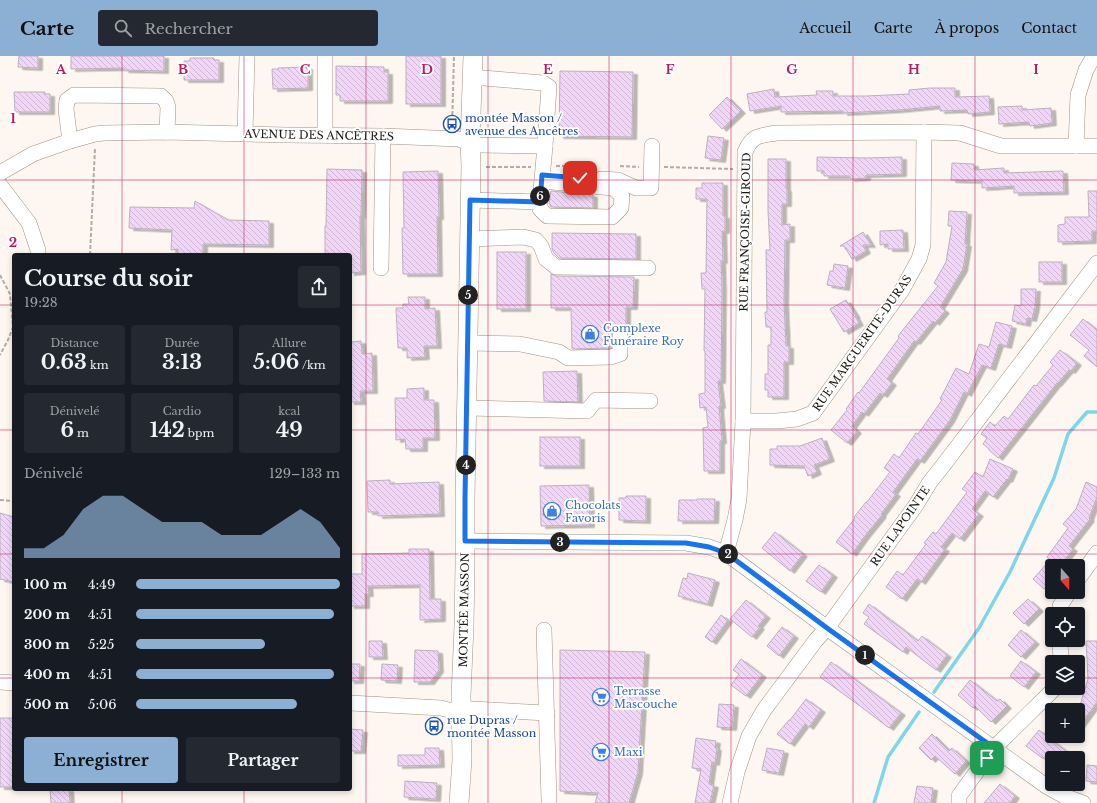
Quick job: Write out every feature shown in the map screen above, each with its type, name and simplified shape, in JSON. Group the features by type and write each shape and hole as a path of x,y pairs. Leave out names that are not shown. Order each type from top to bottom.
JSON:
{"main road":[{"name":"MONTÉE MASSON","path":"459,803 462,760 461,711 464,626 471,165 470,144 473,56"}],"street":[{"path":"245,134 247,56"},
{"path":"325,56 325,136"},
{"path":"1076,146 1078,95 1086,70 1094,56"},
{"path":"472,77 543,83 549,87 540,202 540,209 547,216 612,216 621,208 622,196 613,188 542,178"},
{"path":"70,141 66,109 67,100 74,95 161,96 166,101 168,107 167,132"},
{"name":"AVENUE DES ANCÊTRES","path":"0,173 33,154 95,134 110,133 167,132 383,136 459,139 470,144 545,146"},
{"name":"RUE FRANÇOISE-GIROUD","path":"726,553 739,499 743,421 745,152 748,145 754,138 776,133 924,132 960,133 1001,146 1097,146"},
{"name":"RUE MARGUERITE-DURAS","path":"743,421 777,421 797,419 814,413 902,290 919,259 923,245 924,132"},
{"path":"381,268 383,136"},
{"path":"542,178 618,180 636,188 652,188 652,146"},
{"path":"0,185 28,223 38,253"},
{"path":"470,200 540,202"},
{"path":"470,239 523,237 536,240 542,246 546,260 556,267 648,268"},
{"name":"RUE LAPOINTE","path":"730,803 737,772 748,736 764,710 816,640 827,628 916,505 930,482 1097,262"},
{"path":"468,343 520,344 559,352 568,358 611,357 620,354 620,336"},
{"path":"467,408 587,411 596,400 650,401"},
{"path":"465,541 686,543 709,547 726,553 1046,786 1064,796 1083,803"},
{"path":"1085,569 1097,553"},
{"path":"544,630 549,800"},
{"path":"0,682 12,683"},
{"path":"959,803 959,796 994,748 1047,695"},
{"path":"352,703 441,708 448,711 472,709 547,713"}],"path":[{"path":"452,122 454,56"},
{"path":"90,253 95,134"},
{"path":"0,275 10,294 12,316"},
{"path":"0,356 12,330"},
{"path":"0,500 12,501"}],"building":[{"path":"19,56 38,56 38,68 18,67"},
{"path":"71,56 164,56 164,71 124,70 124,68 71,69"},
{"path":"406,56 441,56 441,104 406,104"},
{"path":"190,58 214,58 214,60 219,60 219,80 184,80 184,61 190,61"},
{"path":"336,66 384,67 384,72 388,72 388,101 340,101 340,95 336,95"},
{"path":"308,67 308,88 273,89 272,69"},
{"path":"560,71 633,72 632,137 559,136"},
{"path":"955,88 955,97 989,96 990,112 968,114 967,110 940,111 940,106 843,113 843,111 781,112 781,106 750,111 747,94 774,89 775,97 817,95 816,91 833,91 833,96 866,96 909,94 909,90"},
{"path":"14,92 45,92 45,94 50,94 50,112 15,112"},
{"path":"727,97 741,111 722,129 709,115"},
{"path":"1022,106 1022,110 1051,108 1052,123 1030,126 1029,122 999,124 998,107"},
{"path":"708,136 724,138 721,160 705,158"},
{"path":"817,157 902,157 902,174 866,175 866,178 850,179 850,176 824,176 824,171 817,171"},
{"path":"768,159 786,159 787,204 782,204 782,225 790,224 790,240 785,240 784,303 786,346 789,346 789,362 784,362 784,397 768,397 768,390 765,390 765,374 768,374 768,345 771,345 771,327 766,327 765,312 767,312 766,250 770,250"},
{"path":"952,163 974,164 974,170 1004,168 1004,173 1063,171 1064,192 1014,193 1014,186 982,188 982,181 951,180"},
{"path":"327,169 362,170 360,216 361,272 352,273 352,253 325,253"},
{"path":"438,171 438,274 403,274 403,172"},
{"path":"702,183 723,183 723,216 725,216 725,231 722,231 723,261 721,261 721,381 718,381 721,406 719,406 722,441 720,441 720,471 704,471 703,428 708,427 706,407 700,408 699,394 705,393 705,289 702,289 701,273 706,273 707,199 696,199 696,188 702,188"},
{"path":"551,191 593,195 593,208 551,207 549,204"},
{"path":"1088,191 1097,191 1097,231 1092,231 1092,241 1058,242 1058,225 1065,224 1065,217 1089,217"},
{"path":"195,201 228,220 269,221 269,245 203,244 203,253 178,253 178,249 171,250 172,230 129,228 130,207 194,208"},
{"path":"949,211 967,212 965,244 967,244 963,269 940,307 945,311 935,323 933,321 916,342 914,341 887,379 892,383 883,395 880,393 864,414 862,412 852,426 857,431 847,443 831,430 899,338 898,336 938,286 934,283 946,262 952,226 948,226"},
{"path":"903,230 904,249 888,249 888,244 880,245 880,231"},
{"path":"863,232 871,245 863,245 866,251 852,259 844,246 840,246"},
{"path":"552,233 636,234 636,259 559,258 552,249"},
{"path":"497,252 526,252 526,309 497,309"},
{"path":"1039,262 1062,262 1062,282 1039,282"},
{"path":"834,264 848,266 845,288 827,285 830,271 833,271"},
{"path":"551,274 556,276 634,277 633,307 626,307 626,328 615,328 612,331 611,348 572,349 571,308 551,308"},
{"path":"1021,289 1036,289 1035,307 1032,319 1027,318 1026,324 1012,321 1015,305 1021,306"},
{"path":"408,297 425,297 425,309 435,308 437,346 424,346 425,357 407,358 407,348 398,348 396,308 403,308 403,304 409,304"},
{"path":"846,300 859,323 844,332 830,309"},
{"path":"1083,319 1097,330 1097,367 1084,356 1089,350 1070,335"},
{"path":"996,322 1012,326 1007,346 999,344 991,368 982,365 967,394 964,392 950,420 920,461 917,459 893,492 896,494 881,514 882,515 852,554 836,542 890,472 884,468 894,454 899,458 916,433 918,434 942,400 940,399 956,368 969,374 979,344 989,347"},
{"path":"361,341 362,354 372,353 373,391 360,391 361,402 352,402 352,342"},
{"path":"1060,350 1077,363 1071,371 1069,370 1057,383 998,458 983,444 987,438 981,434 990,422 995,426 1004,416 1008,419 1034,385 1036,386 1053,365 1050,362"},
{"path":"577,371 578,402 544,401 543,372"},
{"path":"424,388 424,400 434,400 435,438 423,438 423,449 406,449 405,439 396,440 395,398 407,398 407,389"},
{"path":"540,437 580,437 580,466 540,466"},
{"path":"822,438 830,459 814,465 817,472 808,476 804,466 770,465 770,449 777,449 777,446 800,446"},
{"path":"990,459 1013,469 1008,480 1007,479 993,497 985,491 972,509 979,514 960,539 952,533 941,547 945,549 921,582 917,579 902,599 886,587 897,571 903,575 926,544 924,543 933,532 936,534 967,492 962,489 975,472 983,477"},
{"path":"390,480 390,484 439,482 440,514 378,516 378,512 368,512 367,481"},
{"path":"1086,482 1097,487 1097,497 1089,518 1090,519 1069,546 1073,549 1065,559 1049,559 1047,557 1068,528 1063,524 1076,509"},
{"path":"589,485 590,525 541,526 540,486"},
{"path":"626,496 646,496 646,521 619,520 619,498 626,498"},
{"path":"715,499 714,521 678,521 679,500"},
{"path":"0,513 12,516 12,582 0,579"},
{"path":"775,532 803,554 790,571 762,548"},
{"path":"409,549 429,549 430,599 441,599 441,619 420,620 420,585 368,586 369,594 365,594 365,606 352,606 352,574 362,574 362,554 409,553"},
{"path":"819,565 833,575 821,592 806,581"},
{"path":"1045,566 1044,589 1033,579"},
{"path":"688,573 715,580 708,604 678,596 683,578 687,579"},
{"path":"1028,599 1039,609 1024,624 1013,613"},
{"path":"746,600 766,616 752,637 730,619"},
{"path":"869,604 918,641 922,636 947,655 936,670 906,647 903,652 864,624 869,617 863,613"},
{"path":"721,615 728,620 712,642 705,637"},
{"path":"782,627 794,636 779,656 767,646"},
{"path":"1021,630 1035,642 1021,657 1008,645"},
{"path":"369,641 382,641 383,657 369,657"},
{"path":"1086,641 1097,641 1097,702 1085,718 1085,703 1081,703 1083,695 1085,695 1088,679"},
{"path":"415,650 438,651 439,670 430,682 414,682"},
{"name":"Terrasse Mascouche","path":"560,650 645,652 638,772 629,803 595,803 598,793 560,791"},
{"path":"741,659 762,675 746,696 731,685 739,674 733,670"},
{"path":"1021,661 1036,672 1024,687 1010,676"},
{"path":"831,662 901,713 889,728 820,677"},
{"path":"352,664 360,664 359,681 352,681"},
{"path":"382,664 398,665 397,681 381,680"},
{"path":"970,680 997,701 1000,699 1007,706 991,722 975,706 973,708 958,695"},
{"path":"806,699 821,710 809,727 805,724 790,744 777,734"},
{"path":"719,704 734,705 732,728 717,727"},
{"path":"0,718 12,718 12,787 0,787"},
{"path":"352,729 363,730 361,751 352,751"},
{"path":"1039,730 1045,735 1045,743 1056,743 1066,751 1045,751 1045,758 1042,758 1026,746"},
{"path":"932,734 949,751 952,748 966,761 955,774 935,756 931,760 919,748"},
{"path":"696,738 716,741 715,748 717,748 715,763 712,762 709,784 714,785 710,803 695,803 701,769 692,768"},
{"path":"425,748 439,748 440,765 398,766 398,755 425,755"},
{"path":"767,748 784,751 779,773 762,770"},
{"path":"1087,765 1097,766 1097,782 1086,781"},
{"path":"405,781 437,783 436,799 404,797"},
{"path":"1000,784 1015,796 1010,803 984,803"},
{"path":"917,786 933,788 931,803 914,803"},
{"path":"50,791 69,791 70,803 51,803"}],"waterway":[{"path":"934,692 979,628 1010,572 1054,478 1068,434 1087,412 1097,412"},
{"path":"874,803 888,757 919,712"}],"place":[{"name":"montée Masson / avenue des Ancêtres","path":"452,124"},
{"name":"Complexe Funéraire Roy","path":"590,334"},
{"name":"Chocolats Favoris","path":"552,511"},
{"name":"Terrasse Mascouche","path":"601,697"},
{"name":"rue Dupras / montée Masson","path":"434,726"},
{"name":"Maxi","path":"601,752"}],"route":[{"path":"580,178 542,175 540,202 470,200 465,541 686,543 709,547 726,553 827,628 994,748 987,758"}]}
